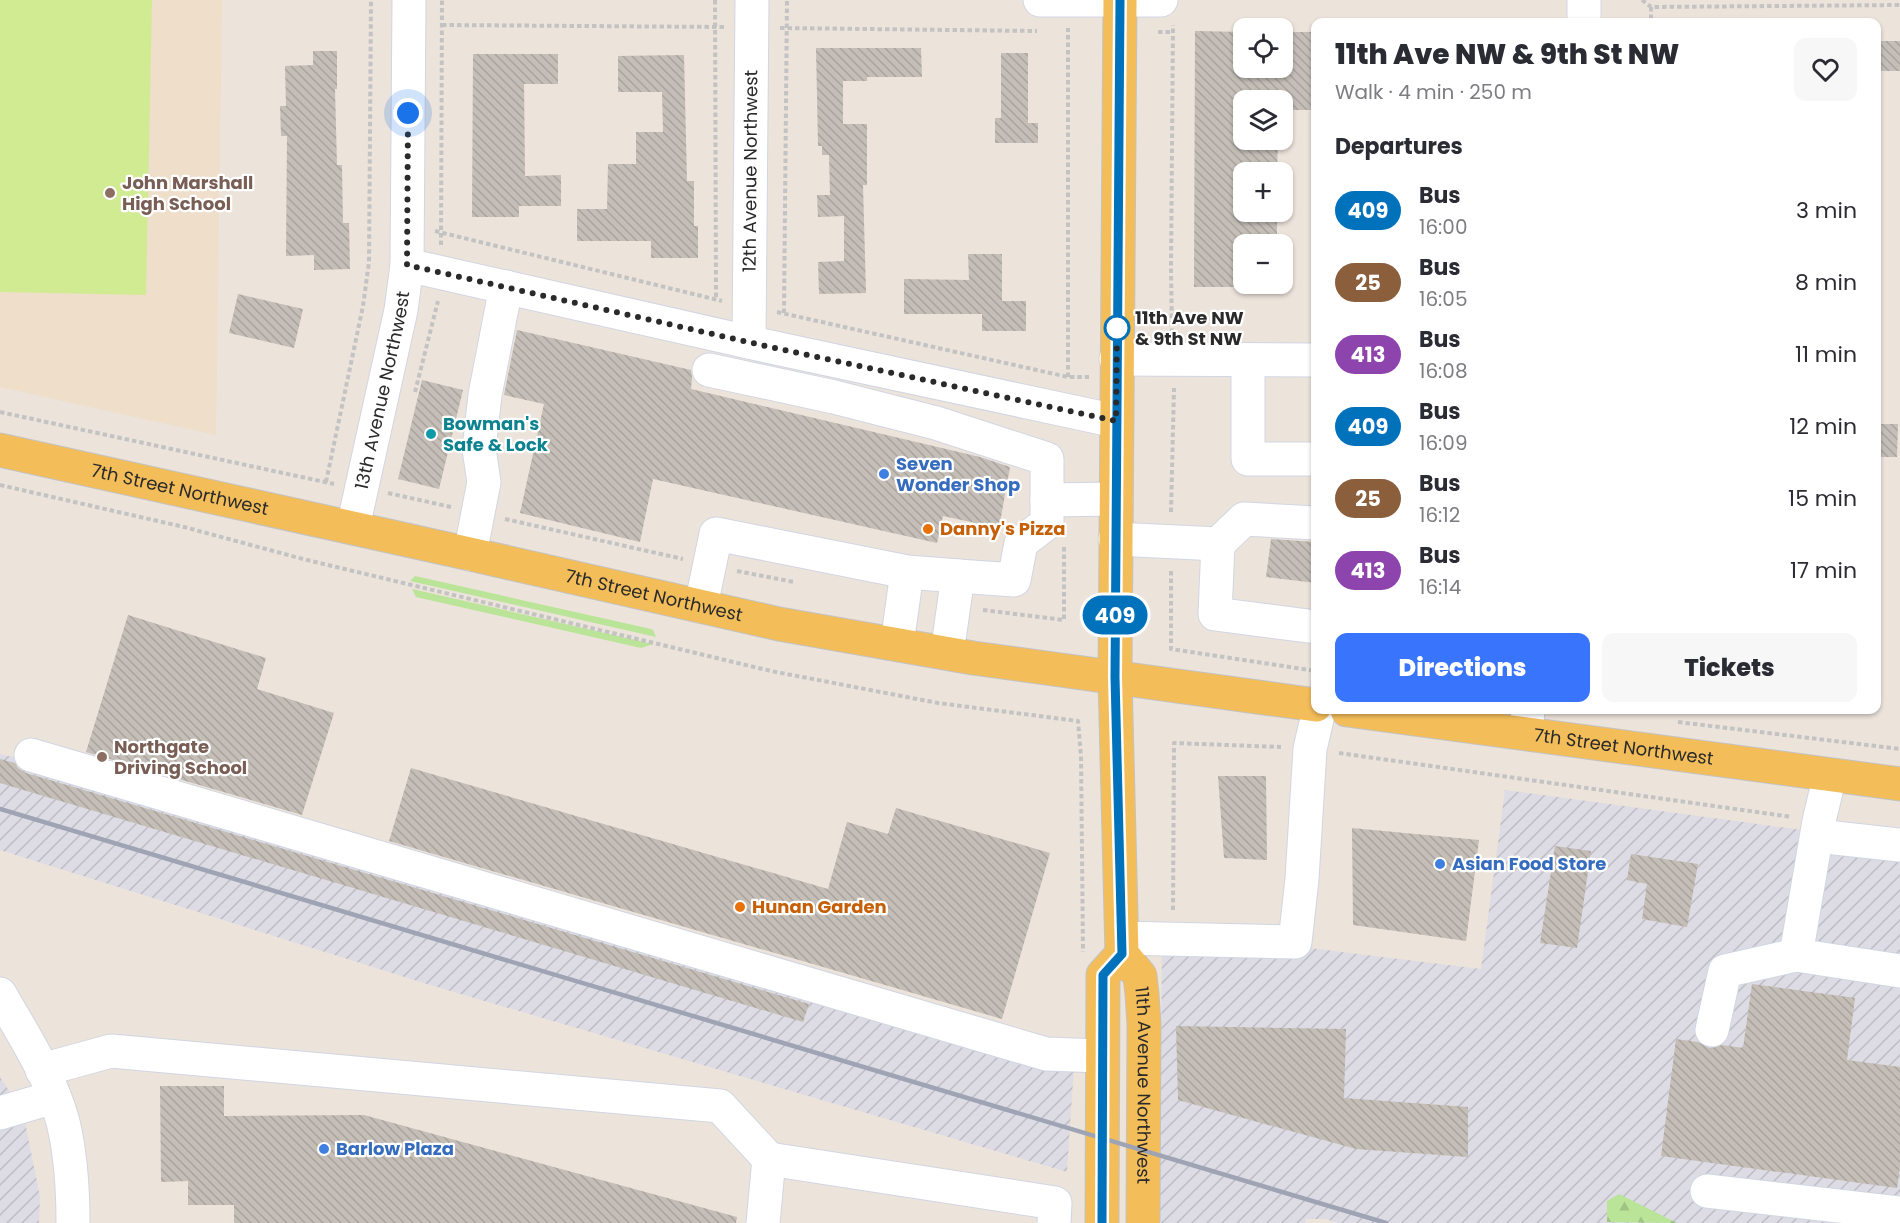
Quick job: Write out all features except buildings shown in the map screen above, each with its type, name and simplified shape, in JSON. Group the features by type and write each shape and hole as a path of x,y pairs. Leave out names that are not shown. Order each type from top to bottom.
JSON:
{"main road":[{"path":"1102,1223 1103,975 1122,946 1115,677 1120,1"},
{"name":"7th Street Northwest","path":"0,450 353,527 779,624 947,653 1311,704"},
{"name":"7th Street Northwest","path":"1412,714 1527,721 1830,775 1900,784"},
{"name":"11th Avenue Northwest","path":"1122,946 1140,976 1142,994 1144,1024 1143,1223"}],"street":[{"name":"13th Avenue Northwest","path":"353,527 401,310 407,265 409,0"},
{"name":"12th Avenue Northwest","path":"752,0 758,344 761,381"},
{"path":"1043,16 1120,1 1161,0"},
{"path":"1584,0 1584,18"},
{"path":"407,265 1116,421"},
{"path":"470,554 484,482 479,449 485,395 506,287"},
{"path":"1116,359 1311,360"},
{"path":"1248,360 1248,459 1311,459"},
{"path":"834,397 841,362"},
{"path":"701,606 716,534 906,572 1014,580 1021,543 1047,523 1047,459 936,423 834,397 709,370"},
{"path":"936,423 944,384"},
{"path":"1034,455 1044,406"},
{"path":"1047,500 1116,499"},
{"path":"1311,523 1244,519 1218,544 1215,614 1311,626"},
{"path":"1115,539 1218,544"},
{"path":"897,644 906,572"},
{"path":"947,653 958,576"},
{"path":"1122,946 1295,942 1302,879 1310,749 1318,714"},
{"path":"31,755 1046,1053 1101,1056"},
{"path":"1796,955 1830,775"},
{"path":"1818,829 1900,845"},
{"path":"1712,1030 1725,971 1796,955 1900,971"},
{"path":"0,994 48,1084 62,1120 70,1158 73,1223"},
{"path":"0,1113 48,1084 111,1051 720,1106 768,1159 1055,1203 1054,1223"},
{"path":"763,1223 768,1159"},
{"path":"1707,1191 1900,1213"}],"path":[{"path":"0,412 326,482 363,306 369,262 371,0"},
{"path":"442,0 442,233 716,300 715,0"},
{"path":"787,0 784,313 1068,377 1068,31 1057,31"},
{"path":"1642,0 1651,7 1900,5"},
{"path":"1651,7 1651,18"},
{"path":"786,28 1043,16"},
{"path":"442,25 715,27"},
{"path":"0,485 184,527 303,559 771,670 938,703 1078,721"},
{"path":"1171,649 1311,670"},
{"path":"1667,721 1900,749"},
{"path":"1174,743 1310,749 1818,829"}],"shaded area":[{"name":"John Marshall High School","path":"0,0 222,0 216,435 0,387"},
{"path":"0,754 88,776 1074,1066 1067,1172 427,984 0,850"},
{"path":"1505,790 1900,843 1900,1223 1337,1223 1326,1219 1306,1219 1305,1223 1160,1223 1162,930 1481,969"},
{"path":"0,1077 23,1112 40,1197 39,1223 0,1223"}],"green space":[{"path":"0,0 152,0 146,295 0,292"},
{"path":"415,576 651,629 656,637 410,581"},
{"path":"412,589 653,644 641,648 416,597"},
{"path":"1619,1194 1677,1223 1607,1222 1607,1201"}],"railway":[{"path":"0,809 1386,1223"}],"bus line":[{"name":"409","path":"1102,1223 1103,975 1122,954 1115,677 1120,0"}],"place":[{"name":"John Marshall High School","path":"110,193"},
{"name":"11th Ave NW & 9th St NW","path":"1117,328"},
{"name":"Bowman's Safe & Lock","path":"431,434"},
{"name":"Seven Wonder Shop","path":"884,474"},
{"name":"Danny's Pizza","path":"928,529"},
{"name":"Northgate Driving School","path":"102,757"},
{"name":"Asian Food Store","path":"1440,864"},
{"name":"Hunan Garden","path":"740,907"},
{"name":"Barlow Plaza","path":"324,1149"}],"route":[{"path":"408,113 407,265 766,346 1116,421 1117,328"}]}
